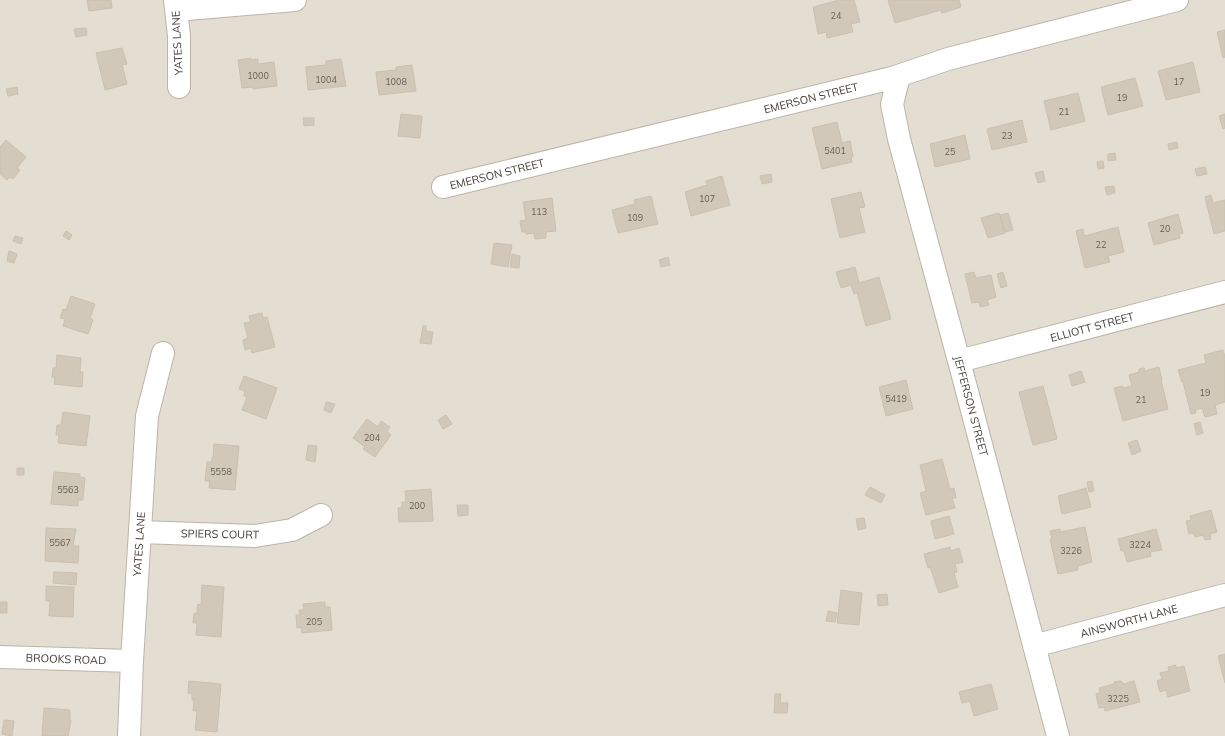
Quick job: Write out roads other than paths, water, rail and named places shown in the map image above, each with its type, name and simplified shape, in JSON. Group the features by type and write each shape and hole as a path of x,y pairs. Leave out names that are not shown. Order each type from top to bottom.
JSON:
{"street":[{"path":"176,5 295,0"},
{"name":"EMERSON STREET","path":"443,187 899,76 948,59 1178,0"},
{"name":"YATES LANE","path":"176,5 179,36 179,87"},
{"name":"JEFFERSON STREET","path":"899,76 892,104 899,139 1058,736"},
{"name":"ELLIOTT STREET","path":"959,361 1225,292"},
{"name":"YATES LANE","path":"129,736 132,660 147,416 163,353"},
{"name":"SPIERS COURT","path":"140,532 255,536 292,530 321,515"},
{"name":"AINSWORTH LANE","path":"1034,646 1225,596"},
{"name":"BROOKS ROAD","path":"0,657 132,660"}]}
